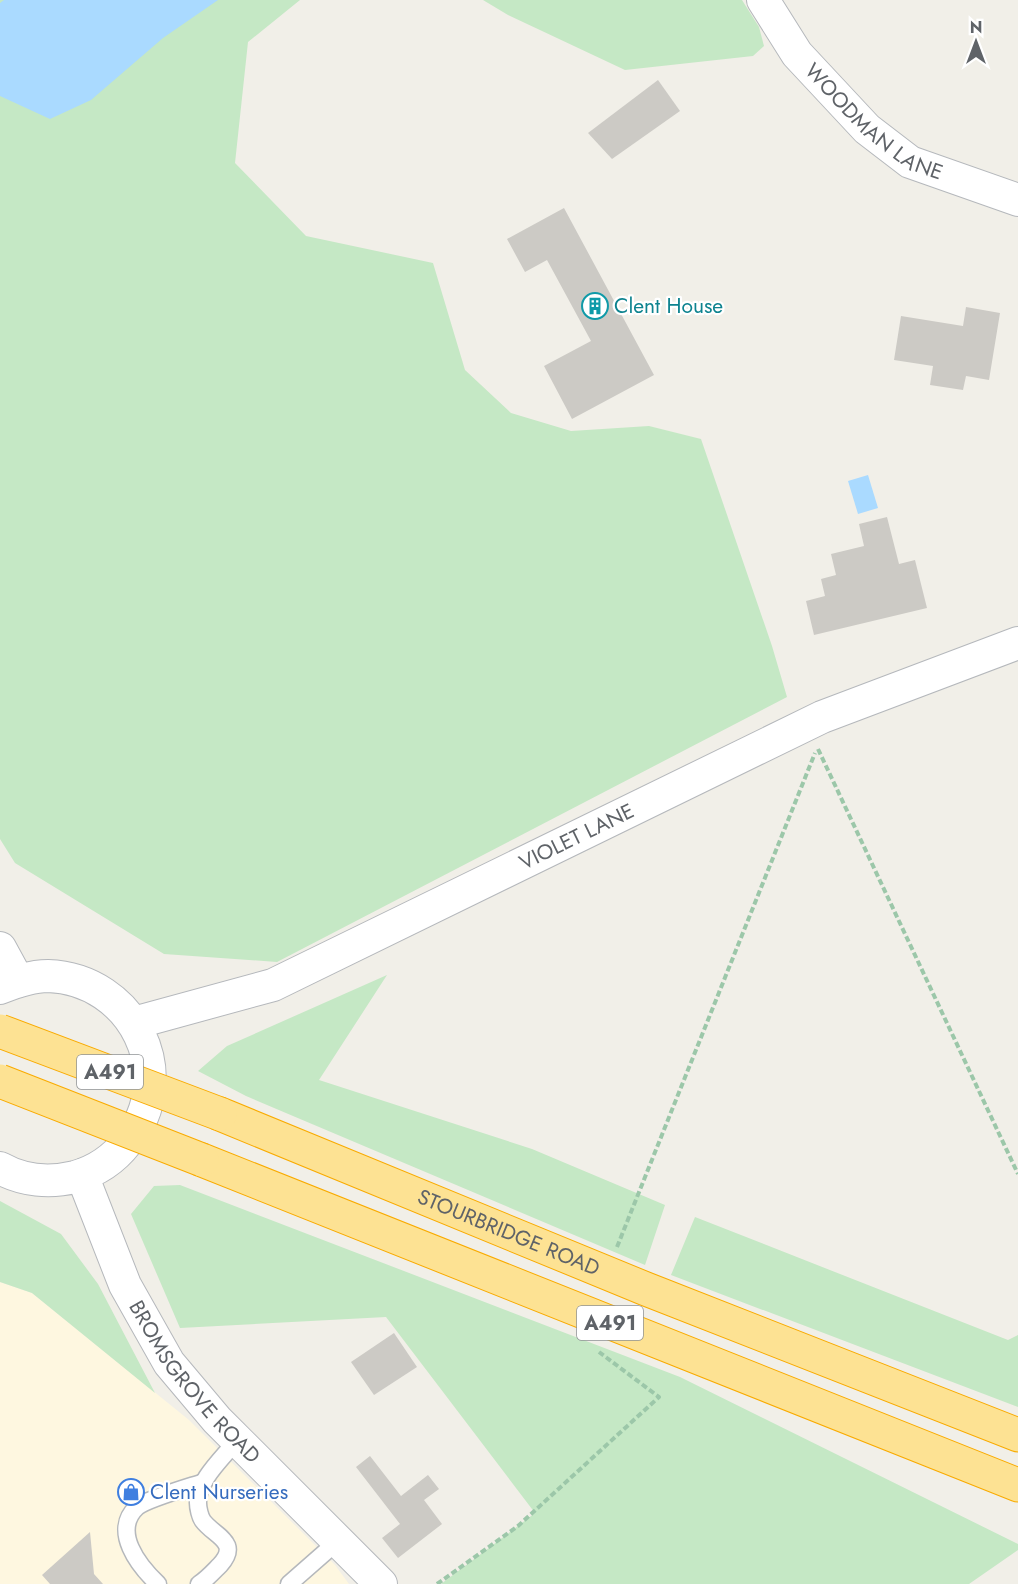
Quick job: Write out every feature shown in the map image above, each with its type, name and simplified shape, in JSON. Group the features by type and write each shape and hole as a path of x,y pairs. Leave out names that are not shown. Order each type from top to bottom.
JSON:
{"highway":[{"name":"STOURBRIDGE ROAD","path":"0,1030 220,1114 606,1273 1018,1435"},
{"name":"A491","path":"0,1081 1018,1485"}],"street":[{"name":"WOODMAN LANE","path":"763,0 797,54 867,129 910,162 1018,200"},
{"name":"VIOLET LANE","path":"134,1023 273,985 814,721 1018,643"},
{"path":"0,948 9,985 47,976 79,981 113,1000 134,1023 148,1058 150,1075 146,1109 134,1134 121,1150 101,1166 82,1175 52,1180 22,1178 0,1168"},
{"name":"BROMSGROVE ROAD","path":"82,1175 125,1285 169,1363 217,1420 381,1584"}],"lane":[{"path":"199,1584 206,1580 223,1561 227,1549 226,1542 203,1521 198,1496 204,1482 237,1440"},
{"path":"158,1584 138,1561 127,1541 126,1529 133,1513 138,1506 153,1499 204,1482"},
{"path":"289,1584 338,1541"}],"path":[{"path":"606,1273 818,747 1018,1174"},
{"path":"437,1584 518,1526 659,1397 584,1340 591,1316"}],"shaded area":[{"name":"Clent Nurseries","path":"0,1282 32,1293 189,1420 335,1565 349,1584 0,1584"}],"green space":[{"path":"0,0 300,0 248,42 235,163 306,236 433,263 465,370 511,413 571,431 649,426 701,439 772,646 787,697 277,962 164,954 15,863 0,839"},
{"path":"483,0 742,0 759,27 764,46 753,56 625,70 508,15"},
{"path":"387,975 319,1080 532,1149 665,1205 645,1265 246,1096 198,1071 227,1046"},
{"path":"180,1185 680,1377 1018,1544 1018,1550 969,1584 441,1584 535,1513 386,1317 180,1328 131,1214 154,1186"},
{"path":"0,1201 61,1234 98,1284 155,1393 32,1293 0,1282"},
{"path":"695,1217 1008,1340 1018,1335 1018,1407 671,1275"}],"water":[{"path":"4,0 218,0 163,38 91,100 50,119 0,96 0,3"},
{"path":"868,475 878,508 858,514 848,481"}],"building":[{"path":"658,80 680,111 612,159 588,133"},
{"name":"Clent House","path":"564,208 654,375 572,419 544,366 591,341 547,260 525,272 507,239"},
{"path":"966,307 1000,313 989,380 966,376 963,390 930,385 933,366 894,360 901,316 963,326"},
{"path":"887,517 899,564 915,560 927,608 814,635 806,601 825,596 821,579 836,575 831,554 864,546 859,524"},
{"path":"394,1333 417,1367 374,1395 351,1362"},
{"path":"370,1456 401,1496 428,1475 439,1489 424,1500 442,1524 398,1558 382,1538 400,1524 356,1467"},
{"path":"90,1532 94,1574 103,1584 50,1584 42,1575"}],"place":[{"name":"Clent House","path":"595,306"},
{"name":"Clent Nurseries","path":"131,1492"}]}
